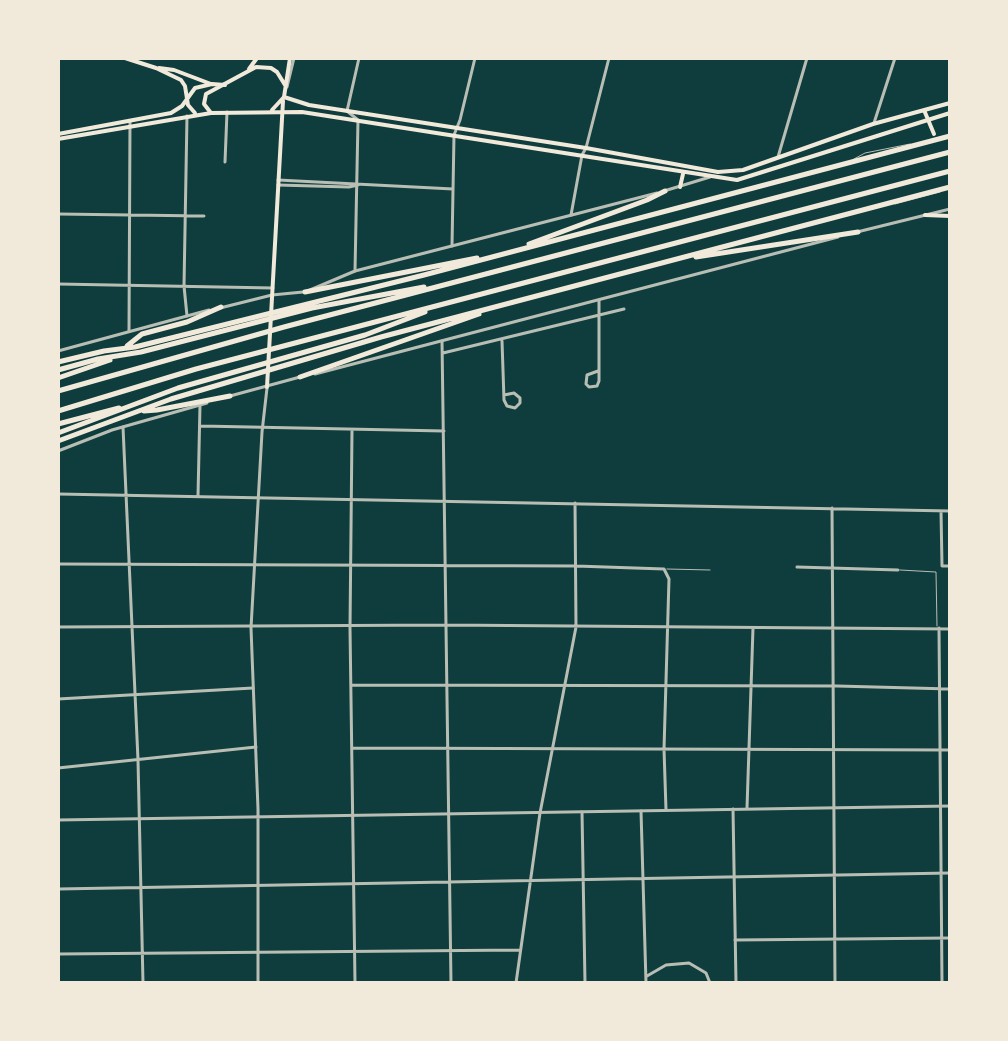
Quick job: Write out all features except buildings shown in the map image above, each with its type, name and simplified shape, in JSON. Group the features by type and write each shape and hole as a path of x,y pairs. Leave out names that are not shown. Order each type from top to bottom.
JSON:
{"highway":[{"path":"58,362 135,347 502,254 949,136"},
{"path":"58,391 144,365 950,152"},
{"path":"58,411 196,369 950,171"},
{"path":"58,441 171,399 381,337 949,187"},
{"path":"305,292 502,254 665,191"},
{"path":"663,262 858,232"},
{"path":"58,370 312,308 457,282"},
{"path":"58,433 178,388 365,335 454,301"},
{"path":"300,377 510,302"},
{"path":"58,378 111,360 142,334 187,322 221,307"},
{"path":"58,424 105,410 152,411 230,396"}],"main road":[{"path":"125,58 181,80 190,109 197,115"},
{"path":"249,70 257,58"},
{"path":"267,387 281,112 292,58"},
{"path":"211,113 204,104 204,96 256,67 271,68 285,85"},
{"path":"156,68 225,85"},
{"path":"130,124 171,113 182,106 195,88 212,84"},
{"path":"284,97 295,103 586,148 718,172 743,170 873,124 950,103"},
{"path":"267,113 274,110 284,97"},
{"path":"924,110 934,134"},
{"path":"58,137 211,113 302,112 742,180 950,113"},
{"path":"680,187 684,166"},
{"path":"925,215 950,216"}],"street":[{"path":"284,97 292,58"},
{"path":"355,271 358,120 347,111 359,58"},
{"path":"452,246 454,135 475,58"},
{"path":"571,215 582,155 609,58"},
{"path":"801,58 896,59 873,124"},
{"path":"778,157 807,59"},
{"path":"225,162 227,112"},
{"path":"187,116 184,286 187,316"},
{"path":"129,331 130,124"},
{"path":"58,351 221,307 272,295 305,292 355,271 680,187 718,172"},
{"path":"278,183 453,189"},
{"path":"58,451 123,427 300,377 950,209"},
{"path":"58,214 204,216"},
{"path":"58,284 273,288"},
{"path":"598,371 599,300"},
{"path":"443,353 624,309"},
{"path":"502,340 504,395 507,406 515,408 520,403 520,398 514,393 504,395"},
{"path":"442,341 451,983"},
{"path":"258,983 258,816 251,628 267,387"},
{"path":"198,496 200,405"},
{"path":"201,426 444,431"},
{"path":"123,427 143,886 143,983"},
{"path":"352,430 350,628 355,983"},
{"path":"58,494 950,511"},
{"path":"516,983 540,813 576,627 575,503"},
{"path":"832,508 835,983"},
{"path":"941,511 942,566 950,566"},
{"path":"58,564 664,569 669,579 664,749 666,810"},
{"path":"797,567 898,570"},
{"path":"58,627 350,628 445,625 950,629"},
{"path":"747,809 753,628"},
{"path":"938,628 942,983"},
{"path":"351,685 950,689"},
{"path":"58,699 253,688"},
{"path":"58,768 256,747"},
{"path":"352,748 950,750"},
{"path":"58,820 950,806"},
{"path":"733,809 736,983"},
{"path":"641,811 646,980"},
{"path":"582,812 585,983"},
{"path":"58,889 950,873"},
{"path":"735,940 950,938"},
{"path":"58,954 520,950"},
{"path":"646,980 666,965 689,963 706,973 710,983"}],"lane":[{"path":"664,569 710,570"},
{"path":"898,570 936,572 938,628"}]}
